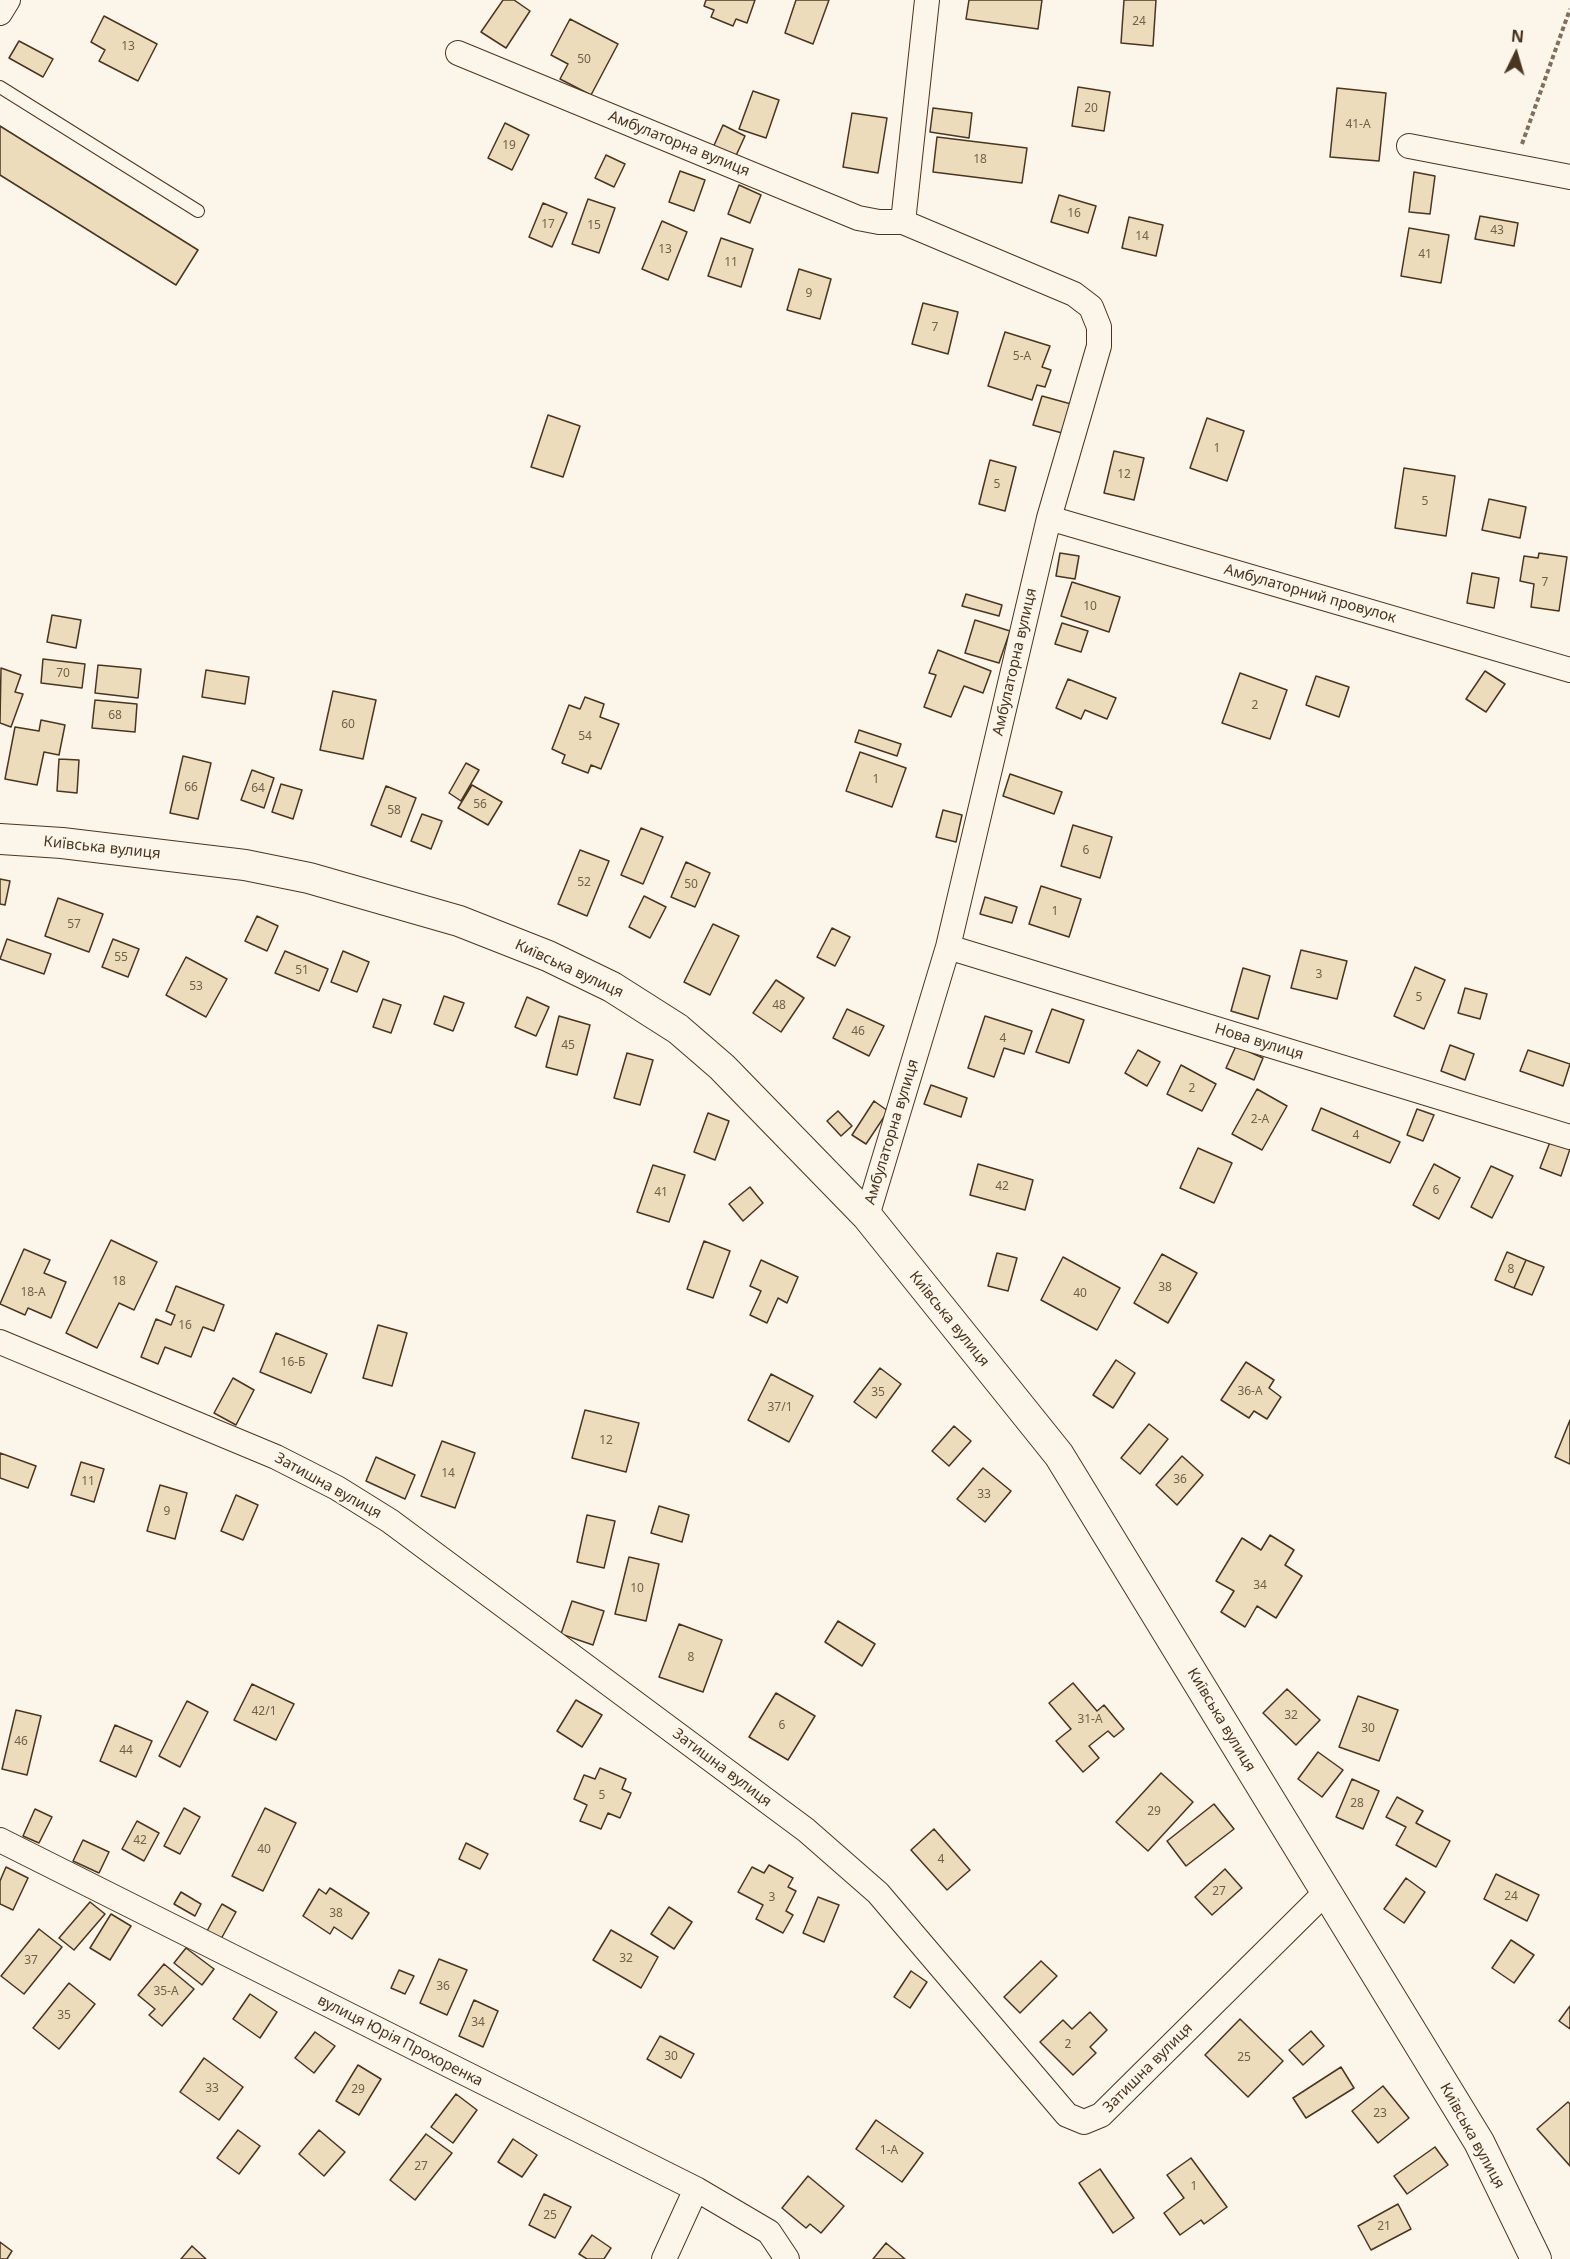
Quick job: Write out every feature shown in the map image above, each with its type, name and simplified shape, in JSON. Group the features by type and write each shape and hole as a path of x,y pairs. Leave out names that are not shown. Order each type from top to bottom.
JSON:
{"street":[{"path":"0,13 8,0"},
{"path":"903,222 927,0"},
{"name":"Амбулаторна вулиця","path":"458,53 858,218 879,222 903,222 1074,294 1091,306 1099,327 1099,346 1049,518 948,947 867,1216"},
{"path":"1409,146 1570,177"},
{"name":"Амбулаторний провулок","path":"1049,518 1570,670"},
{"name":"Київська вулиця","path":"0,839 148,852 245,865 309,878 459,921 548,956 612,987 678,1029 722,1067 867,1216 1059,1455 1479,2142 1536,2259"},
{"name":"Нова вулиця","path":"948,947 1570,1137"},
{"name":"Затишна вулиця","path":"0,1342 276,1457 337,1488 390,1521 806,1830 878,1893 1067,2115 1084,2122 1101,2115 1326,1892"},
{"name":"вулиця Юрія Прохоренка","path":"0,1840 696,2189 769,2232 787,2259"},
{"path":"664,2259 696,2189"}],"lane":[{"path":"0,87 198,212"}],"path":[{"path":"1514,166 1570,9"}],"building":[{"path":"503,0 514,0 530,11 506,48 481,32"},
{"path":"706,0 755,0 747,23 736,19 733,26 711,17 714,10 704,6"},
{"path":"796,0 829,0 813,44 785,33"},
{"path":"969,0 1042,0 1038,29 966,19"},
{"path":"1124,0 1156,0 1153,46 1121,43"},
{"path":"104,16 157,44 138,81 99,61 105,50 91,42"},
{"path":"570,19 618,44 591,95 560,79 568,64 551,55"},
{"path":"19,41 53,59 43,77 9,58"},
{"path":"1078,87 1110,92 1104,131 1072,126"},
{"path":"1337,88 1386,93 1379,161 1330,157"},
{"path":"753,91 779,100 766,138 739,129"},
{"path":"933,108 972,113 969,138 930,132"},
{"path":"852,113 887,118 878,173 843,167"},
{"path":"505,123 529,135 512,170 488,158"},
{"path":"723,125 745,136 734,160 712,150"},
{"path":"0,126 198,250 176,285 0,175"},
{"path":"937,137 1027,148 1022,183 933,172"},
{"path":"606,155 625,164 614,187 595,178"},
{"path":"680,171 705,180 694,211 669,202"},
{"path":"1414,172 1435,176 1430,214 1409,212"},
{"path":"739,185 761,195 750,223 728,214"},
{"path":"1059,195 1096,206 1088,233 1051,222"},
{"path":"588,199 615,208 599,253 572,244"},
{"path":"543,203 567,213 552,247 529,237"},
{"path":"1480,216 1518,223 1514,246 1475,239"},
{"path":"1129,217 1163,225 1156,256 1122,248"},
{"path":"662,221 687,232 668,280 642,269"},
{"path":"1409,228 1449,235 1441,283 1401,276"},
{"path":"721,238 753,249 741,287 708,276"},
{"path":"799,269 831,279 820,319 787,310"},
{"path":"923,303 958,312 948,354 912,344"},
{"path":"1005,332 1050,346 1042,367 1051,370 1045,387 1037,385 1032,400 988,386"},
{"path":"1042,396 1071,404 1062,433 1033,425"},
{"path":"548,415 580,426 563,477 531,467"},
{"path":"1207,418 1244,431 1227,481 1190,468"},
{"path":"1114,451 1144,458 1134,500 1104,493"},
{"path":"990,460 1016,467 1005,511 979,504"},
{"path":"1404,468 1455,476 1446,536 1395,528"},
{"path":"1489,499 1526,507 1520,538 1482,530"},
{"path":"1060,553 1079,556 1075,579 1056,576"},
{"path":"1539,553 1567,557 1559,611 1531,607 1534,584 1520,581 1524,556 1538,558"},
{"path":"1472,573 1499,578 1494,608 1467,603"},
{"path":"1072,582 1120,597 1109,632 1061,616"},
{"path":"966,594 1002,605 999,616 962,606"},
{"path":"52,615 81,620 76,648 47,642"},
{"path":"975,620 1010,631 999,663 965,653"},
{"path":"1062,623 1088,631 1081,652 1055,644"},
{"path":"938,650 991,671 983,693 964,686 951,717 924,707 936,675 929,673"},
{"path":"43,659 85,664 82,688 41,683"},
{"path":"98,665 141,669 138,698 95,693"},
{"path":"1,668 21,675 15,692 23,694 11,727 0,723"},
{"path":"206,670 249,677 245,704 202,697"},
{"path":"1485,671 1505,684 1486,712 1466,699"},
{"path":"1240,673 1287,690 1270,739 1222,723"},
{"path":"1316,676 1349,687 1339,717 1306,705"},
{"path":"1068,679 1116,698 1107,719 1085,710 1081,719 1056,708"},
{"path":"333,691 376,700 363,759 320,750"},
{"path":"585,697 604,704 600,717 619,724 601,769 591,765 588,773 562,763 565,755 552,749 569,705 580,709"},
{"path":"95,700 137,704 135,732 92,728"},
{"path":"41,720 65,725 59,755 44,752 37,785 5,779 15,727 39,731"},
{"path":"859,730 901,744 897,756 855,742"},
{"path":"860,752 906,768 892,807 846,791"},
{"path":"183,756 211,763 198,819 170,813"},
{"path":"59,759 79,760 77,793 57,791"},
{"path":"466,763 479,770 461,801 449,793"},
{"path":"252,770 274,778 264,808 241,800"},
{"path":"1010,774 1062,792 1054,814 1003,796"},
{"path":"281,784 302,790 293,819 272,812"},
{"path":"472,785 502,802 488,825 458,808"},
{"path":"386,786 416,798 401,837 371,825"},
{"path":"943,810 962,815 956,842 936,837"},
{"path":"422,814 442,821 431,849 411,841"},
{"path":"1073,825 1112,837 1100,878 1061,866"},
{"path":"641,828 663,837 643,884 621,875"},
{"path":"580,850 609,861 587,916 558,904"},
{"path":"686,862 710,873 695,907 671,897"},
{"path":"0,879 10,881 5,905 0,904"},
{"path":"1041,886 1081,899 1069,937 1029,924"},
{"path":"644,896 666,907 650,938 629,927"},
{"path":"985,897 1017,907 1012,923 980,914"},
{"path":"58,898 103,914 89,952 45,936"},
{"path":"257,916 278,926 267,951 245,941"},
{"path":"713,924 739,936 710,995 684,982"},
{"path":"832,928 850,937 835,966 817,957"},
{"path":"7,939 51,954 44,974 0,959"},
{"path":"113,939 139,949 128,977 102,967"},
{"path":"1301,950 1347,961 1337,999 1291,988"},
{"path":"285,951 328,969 319,991 275,973"},
{"path":"343,951 369,962 357,992 331,982"},
{"path":"186,957 227,979 206,1017 166,995"},
{"path":"1415,967 1445,980 1424,1029 1394,1016"},
{"path":"1243,968 1270,976 1258,1019 1231,1011"},
{"path":"776,980 804,998 781,1032 753,1013"},
{"path":"1465,988 1487,994 1480,1019 1458,1013"},
{"path":"444,996 464,1003 453,1031 434,1024"},
{"path":"527,997 549,1007 536,1036 515,1027"},
{"path":"383,999 401,1005 391,1033 373,1027"},
{"path":"847,1009 884,1026 869,1056 833,1038"},
{"path":"1052,1009 1084,1020 1069,1063 1036,1052"},
{"path":"559,1016 590,1025 577,1075 546,1067"},
{"path":"985,1016 1032,1031 1024,1054 1004,1048 994,1077 968,1068"},
{"path":"1450,1045 1474,1054 1465,1080 1441,1071"},
{"path":"1236,1046 1263,1058 1254,1080 1226,1068"},
{"path":"1138,1050 1160,1062 1147,1086 1125,1073"},
{"path":"1528,1050 1570,1064 1563,1086 1520,1071"},
{"path":"627,1053 653,1060 640,1105 614,1098"},
{"path":"1181,1065 1216,1084 1202,1111 1167,1094"},
{"path":"931,1085 967,1098 961,1117 924,1104"},
{"path":"1257,1089 1287,1106 1262,1150 1232,1134"},
{"path":"874,1101 888,1111 866,1144 852,1135"},
{"path":"1321,1108 1400,1142 1390,1163 1312,1130"},
{"path":"1417,1109 1434,1115 1423,1141 1407,1135"},
{"path":"838,1111 852,1126 841,1136 827,1121"},
{"path":"708,1113 729,1121 715,1160 694,1152"},
{"path":"1550,1142 1570,1149 1561,1176 1540,1168"},
{"path":"1198,1148 1232,1163 1214,1203 1180,1188"},
{"path":"978,1164 1033,1180 1025,1210 970,1195"},
{"path":"1434,1164 1460,1178 1439,1219 1413,1205"},
{"path":"653,1165 685,1175 669,1222 637,1212"},
{"path":"1491,1166 1513,1176 1492,1218 1471,1207"},
{"path":"750,1187 763,1203 743,1221 729,1204"},
{"path":"111,1240 157,1262 134,1310 119,1303 97,1348 66,1333"},
{"path":"704,1241 730,1251 713,1298 687,1289"},
{"path":"24,1249 50,1260 44,1273 66,1282 51,1318 28,1308 25,1315 0,1304"},
{"path":"1507,1252 1526,1260 1514,1288 1495,1280"},
{"path":"997,1253 1017,1258 1008,1291 988,1286"},
{"path":"1162,1254 1197,1273 1168,1323 1134,1303"},
{"path":"1063,1257 1120,1288 1097,1330 1041,1300"},
{"path":"761,1260 798,1277 787,1303 778,1298 767,1323 750,1315 761,1291 750,1286"},
{"path":"1526,1260 1544,1267 1532,1295 1514,1288"},
{"path":"176,1286 224,1305 214,1331 203,1327 191,1357 165,1347 158,1364 141,1357 156,1319 171,1325 175,1315 166,1311"},
{"path":"378,1325 407,1333 392,1386 363,1378"},
{"path":"276,1333 327,1354 311,1393 260,1372"},
{"path":"1116,1360 1135,1373 1113,1408 1093,1395"},
{"path":"1246,1362 1274,1380 1269,1388 1281,1397 1267,1419 1254,1411 1249,1418 1221,1400"},
{"path":"880,1368 901,1384 876,1418 854,1402"},
{"path":"771,1374 813,1396 789,1442 748,1420"},
{"path":"233,1378 254,1390 236,1425 214,1413"},
{"path":"585,1410 639,1423 626,1472 572,1458"},
{"path":"1570,1420 1570,1464 1555,1457"},
{"path":"1149,1424 1168,1439 1140,1474 1121,1458"},
{"path":"954,1426 971,1441 949,1466 932,1451"},
{"path":"442,1441 475,1453 455,1508 421,1496"},
{"path":"0,1453 36,1466 28,1488 0,1478"},
{"path":"1182,1456 1203,1475 1177,1505 1156,1485"},
{"path":"376,1457 415,1475 405,1499 366,1481"},
{"path":"81,1462 104,1469 94,1502 71,1495"},
{"path":"983,1468 1011,1491 985,1522 957,1499"},
{"path":"160,1485 187,1493 175,1539 147,1531"},
{"path":"236,1495 258,1505 243,1540 221,1531"},
{"path":"659,1506 689,1515 682,1542 651,1533"},
{"path":"587,1515 615,1521 604,1568 577,1562"},
{"path":"1270,1535 1294,1550 1285,1565 1302,1576 1276,1618 1257,1606 1245,1627 1221,1612 1234,1591 1216,1581 1242,1538 1261,1550"},
{"path":"629,1557 659,1564 646,1621 615,1614"},
{"path":"572,1601 604,1611 593,1645 561,1634"},
{"path":"838,1621 875,1644 862,1666 825,1642"},
{"path":"679,1624 722,1640 703,1692 659,1677"},
{"path":"1073,1683 1097,1711 1104,1705 1124,1729 1114,1737 1108,1731 1089,1746 1099,1758 1083,1772 1056,1741 1071,1729 1049,1703"},
{"path":"252,1684 294,1704 276,1740 234,1720"},
{"path":"1287,1689 1320,1720 1296,1745 1263,1713"},
{"path":"776,1693 815,1716 788,1760 749,1737"},
{"path":"1358,1696 1398,1710 1379,1761 1339,1747"},
{"path":"576,1700 602,1715 582,1747 557,1731"},
{"path":"187,1701 208,1712 180,1767 159,1756"},
{"path":"16,1710 41,1716 27,1775 2,1769"},
{"path":"115,1725 152,1741 136,1777 100,1761"},
{"path":"1318,1752 1343,1770 1322,1797 1298,1779"},
{"path":"600,1768 626,1779 622,1789 631,1793 620,1818 608,1813 601,1829 580,1821 587,1805 574,1799 584,1775 595,1779"},
{"path":"1161,1773 1193,1802 1148,1851 1116,1822"},
{"path":"1352,1779 1379,1791 1363,1829 1336,1817"},
{"path":"1397,1797 1423,1811 1416,1823 1450,1841 1436,1867 1396,1845 1406,1827 1386,1817"},
{"path":"1214,1804 1234,1829 1186,1866 1167,1841"},
{"path":"184,1808 200,1817 180,1854 164,1846"},
{"path":"265,1808 296,1823 263,1891 232,1876"},
{"path":"35,1809 52,1817 39,1843 23,1836"},
{"path":"137,1821 159,1833 144,1861 122,1849"},
{"path":"934,1829 970,1870 947,1890 911,1850"},
{"path":"83,1840 109,1852 99,1873 73,1861"},
{"path":"466,1843 488,1854 480,1869 459,1859"},
{"path":"769,1865 793,1878 788,1887 796,1891 786,1911 793,1915 783,1933 756,1919 763,1905 738,1892 752,1867 764,1873"},
{"path":"6,1867 28,1878 13,1910 0,1904 0,1881"},
{"path":"1225,1869 1242,1888 1212,1915 1195,1897"},
{"path":"1496,1874 1539,1895 1527,1921 1484,1899"},
{"path":"1406,1878 1425,1892 1404,1923 1384,1909"},
{"path":"330,1888 369,1913 352,1939 334,1927 330,1934 303,1916 319,1889 326,1894"},
{"path":"181,1892 201,1904 195,1916 174,1904"},
{"path":"818,1897 839,1905 824,1942 803,1933"},
{"path":"90,1902 105,1914 74,1950 59,1938"},
{"path":"222,1904 236,1912 221,1939 207,1931"},
{"path":"669,1907 692,1922 674,1949 651,1934"},
{"path":"111,1914 131,1926 110,1960 90,1948"},
{"path":"39,1929 62,1947 24,1994 1,1976"},
{"path":"611,1930 658,1957 641,1988 593,1960"},
{"path":"1511,1940 1534,1955 1514,1983 1492,1968"},
{"path":"186,1948 214,1969 202,1985 174,1963"},
{"path":"439,1959 467,1970 447,2015 420,2003"},
{"path":"1041,1961 1057,1976 1020,2013 1004,1997"},
{"path":"164,1964 194,1989 162,2026 149,2015 155,2009 138,1995"},
{"path":"399,1970 414,1976 405,1994 391,1988"},
{"path":"911,1971 927,1982 910,2008 894,1997"},
{"path":"69,1983 95,2004 59,2049 33,2028"},
{"path":"250,1994 277,2012 260,2038 233,2019"},
{"path":"474,2000 498,2011 483,2047 459,2036"},
{"path":"1570,2006 1570,2029 1559,2021"},
{"path":"1090,2012 1107,2030 1090,2047 1096,2053 1073,2075 1040,2042 1063,2020 1072,2029"},
{"path":"1240,2019 1283,2061 1248,2097 1205,2055"},
{"path":"1311,2031 1324,2046 1303,2065 1289,2050"},
{"path":"315,2032 335,2046 314,2073 295,2058"},
{"path":"660,2036 694,2054 681,2078 647,2059"},
{"path":"204,2058 243,2087 219,2120 180,2092"},
{"path":"358,2065 381,2079 359,2115 336,2101"},
{"path":"1341,2067 1354,2088 1306,2118 1293,2098"},
{"path":"1383,2086 1409,2118 1378,2143 1352,2111"},
{"path":"456,2094 477,2110 453,2143 431,2127"},
{"path":"1568,2102 1570,2104 1570,2166 1537,2129"},
{"path":"876,2120 923,2153 902,2182 856,2149"},
{"path":"238,2130 260,2146 239,2174 217,2158"},
{"path":"319,2130 345,2152 324,2176 299,2154"},
{"path":"426,2134 452,2153 415,2200 390,2180"},
{"path":"513,2139 537,2155 522,2177 498,2162"},
{"path":"1435,2147 1448,2165 1407,2194 1394,2176"},
{"path":"1191,2158 1227,2207 1204,2224 1201,2220 1180,2235 1164,2213 1184,2198 1167,2175"},
{"path":"1100,2169 1134,2218 1113,2233 1079,2183"},
{"path":"808,2176 844,2206 821,2233 810,2224 806,2228 782,2208"},
{"path":"544,2194 571,2207 555,2238 529,2225"},
{"path":"1398,2204 1411,2229 1371,2250 1358,2226"},
{"path":"592,2235 611,2248 604,2259 587,2259 579,2254"},
{"path":"0,2242 12,2251 7,2259 0,2259"},
{"path":"886,2243 905,2259 873,2259"},
{"path":"192,2246 206,2259 181,2259"}]}
